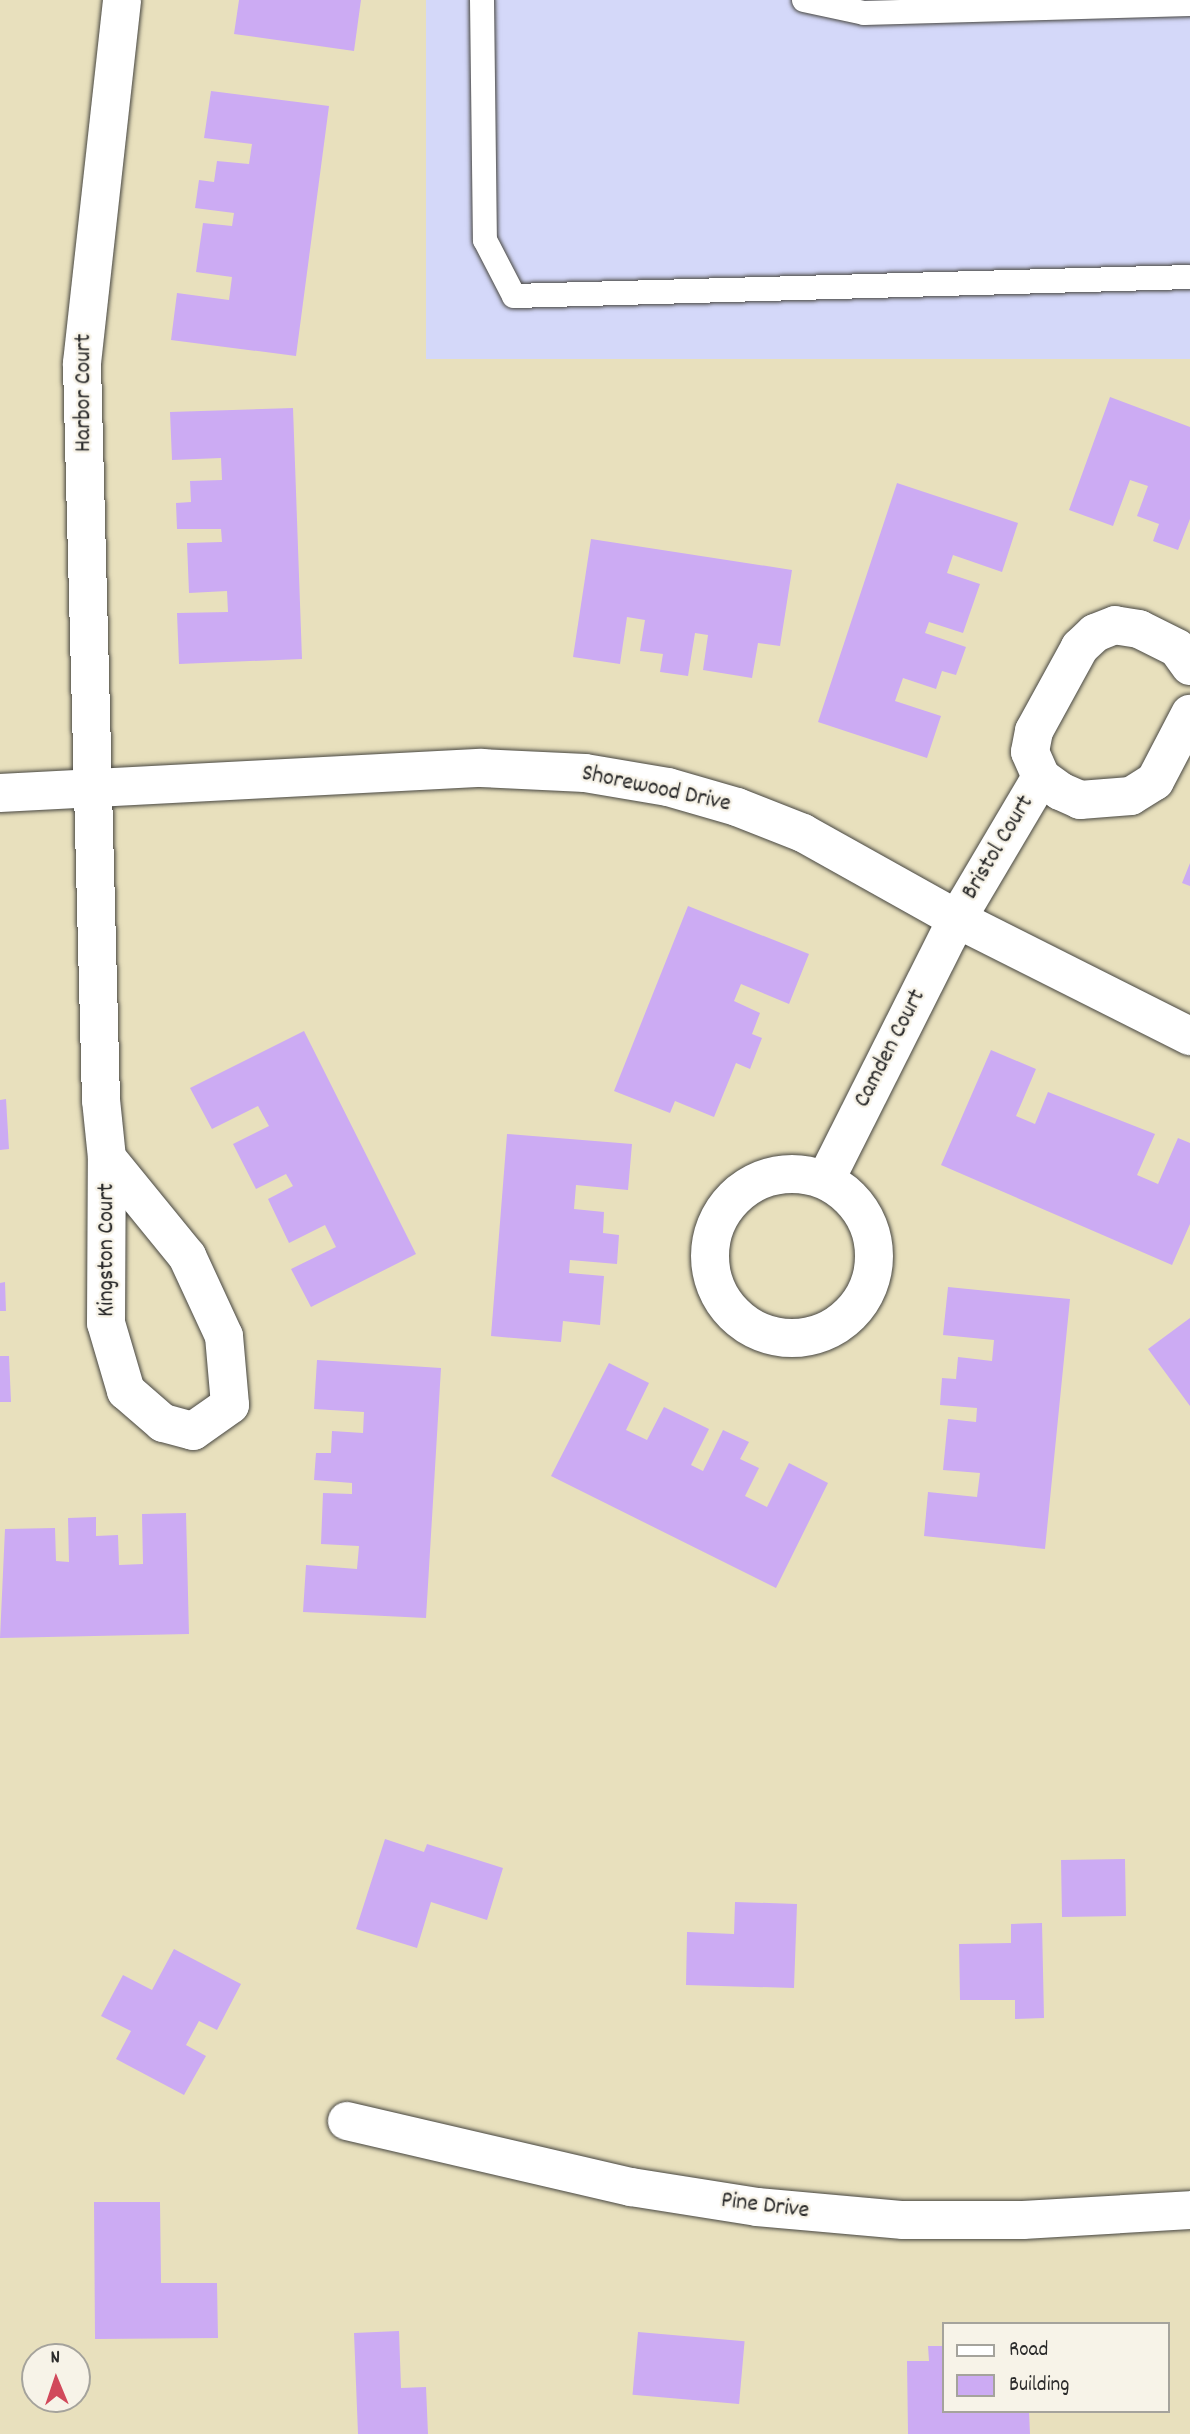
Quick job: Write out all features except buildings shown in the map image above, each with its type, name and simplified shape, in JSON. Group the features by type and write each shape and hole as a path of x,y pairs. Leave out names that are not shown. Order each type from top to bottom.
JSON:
{"street":[{"name":"Harbor Court","path":"81,789 82,363 122,0"},
{"name":"Bristol Court","path":"1190,666 1177,648 1139,629 1115,625 1095,633 1080,647 1034,731 1030,752 1041,777 1080,800 1131,796 1155,781 1190,714"},
{"name":"Shorewood Drive","path":"0,793 481,768 585,773 680,791 803,833 957,919 1190,1036"},
{"name":"Bristol Court","path":"957,919 1041,777"},
{"name":"Kingston Court","path":"81,789 107,1158 106,1323 127,1391 163,1423 193,1431 230,1405 224,1336 187,1256 107,1158"},
{"name":"Camden Court","path":"826,1178 957,919"},
{"path":"774,1174 826,1178 865,1213 877,1264 856,1312 810,1338 758,1334 719,1299 708,1248 729,1200 774,1174"},
{"name":"Pine Drive","path":"347,2121 631,2187 770,2209 904,2220 1010,2220 1190,2210"}],"lane":[{"path":"482,0 485,240 514,296 1190,277"},
{"path":"804,0 864,6 1190,4"}],"shaded area":[{"path":"426,0 1190,0 1190,359 426,359"}]}
